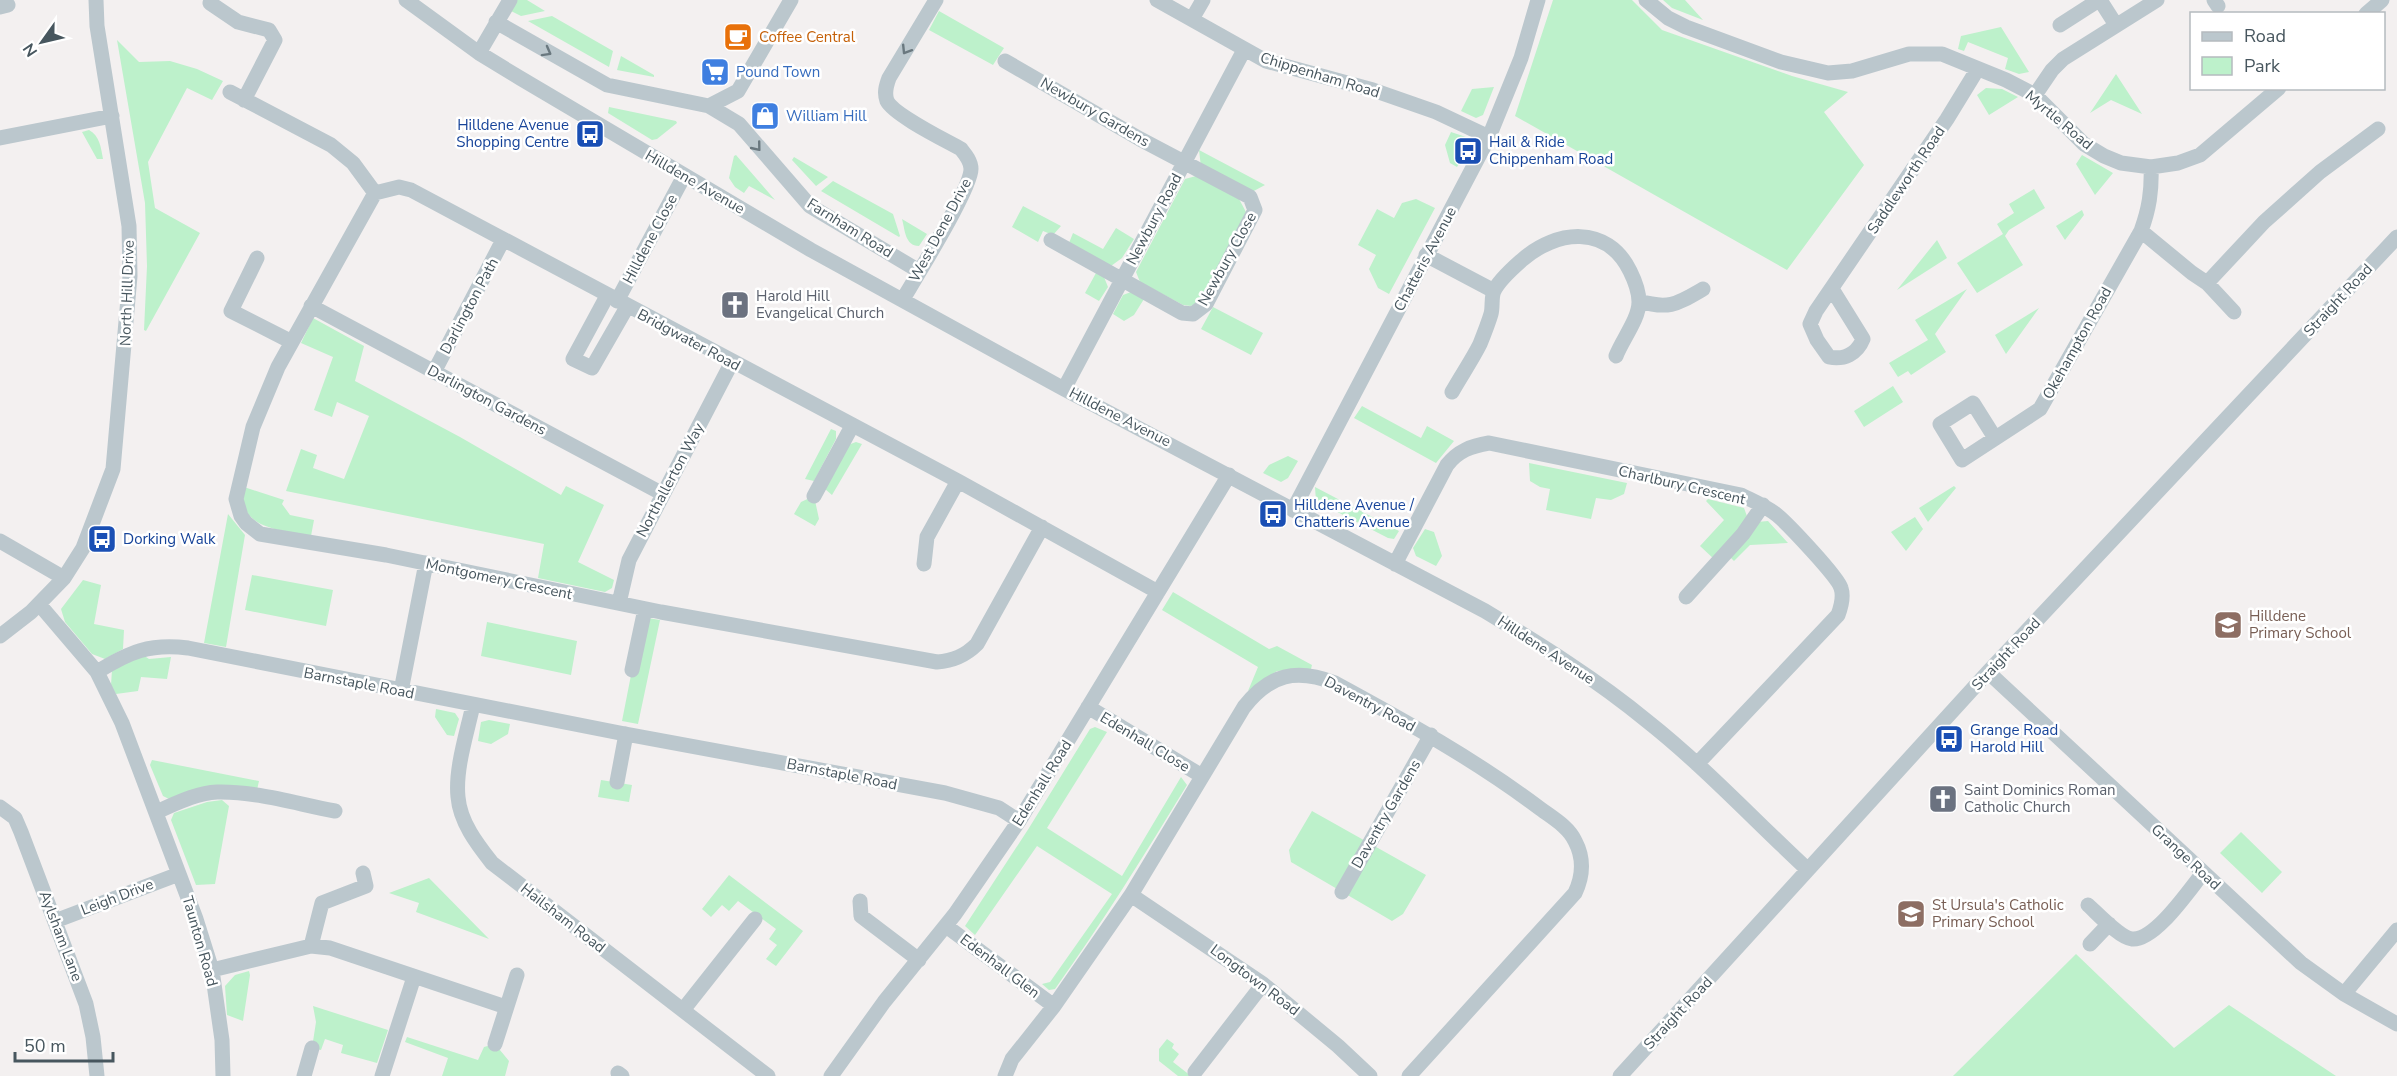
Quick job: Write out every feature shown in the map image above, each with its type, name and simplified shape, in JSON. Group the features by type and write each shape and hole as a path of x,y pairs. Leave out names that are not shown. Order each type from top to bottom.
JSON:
{"street":[{"name":"North Hill Drive","path":"0,636 39,604 64,578 83,548 113,469 130,276 129,226 97,26 96,0"},
{"name":"Hilldene Avenue","path":"406,0 479,52 811,250 1065,389 1485,611 1541,644 1648,721 1697,764 1807,869"},
{"path":"479,52 510,0"},
{"path":"739,124 738,91 791,0"},
{"name":"West Dene Drive","path":"903,299 964,192 971,168 961,148 891,107 887,100 885,90 889,78 936,0"},
{"name":"Chippenham Road","path":"1157,0 1266,61 1373,90 1436,112 1489,137"},
{"path":"1192,20 1203,0"},
{"name":"Chatteris Avenue","path":"1293,510 1489,137 1521,58 1538,0"},
{"name":"Myrtle Road","path":"1646,0 1668,18 1686,27 1782,62 1828,73 1852,71 1909,54 1942,54 2006,80 2035,95 2084,144 2121,163 2151,167 2178,163 2200,155 2277,90"},
{"path":"2060,25 2100,0 2116,25"},
{"path":"2035,95 2052,70 2063,59 2157,0"},
{"path":"2368,12 2382,0"},
{"path":"210,3 238,22 269,30 275,40 244,100"},
{"name":"Farnham Road","path":"496,22 607,85 709,106 739,124 810,206 919,271"},
{"name":"Newbury Road","path":"1065,389 1244,50"},
{"name":"Newbury Gardens","path":"1005,61 1185,163"},
{"name":"Saddleworth Road","path":"1832,288 1947,119 1977,70"},
{"path":"709,106 738,91"},
{"path":"230,92 331,145 352,163 375,193"},
{"path":"0,138 112,116"},
{"path":"2207,283 2264,222 2320,172 2378,129"},
{"name":"Newbury Close","path":"1051,240 1182,313 1193,314 1206,304 1255,210 1250,197 1185,163"},
{"path":"2151,167 2152,190 2149,209 2141,231 2207,283 2235,312"},
{"name":"Hilldene Close","path":"617,301 684,176"},
{"name":"Bridgwater Road","path":"375,193 399,187 411,190 1042,527 1158,592"},
{"name":"Montgomery Crescent","path":"375,193 278,367 253,427 236,490 237,508 241,516 260,534 927,661 952,661 971,650 981,638 1042,527"},
{"name":"Okehampton Road","path":"1995,438 2040,409 2141,231"},
{"path":"1452,392 1479,345 1491,312 1494,291 1531,252 1556,238 1576,236 1598,241 1617,253 1626,263 1632,275 1639,302 1634,321 1623,338 1616,356"},
{"name":"Straight Road","path":"1620,1076 1989,672 2397,237"},
{"name":"Darlington Path","path":"434,372 503,240"},
{"path":"1426,255 1494,291"},
{"path":"257,258 231,311 292,342"},
{"path":"1639,302 1665,307 1675,305 1703,289"},
{"name":"Darlington Gardens","path":"311,306 663,494"},
{"name":"Northallerton Way","path":"619,603 629,560 732,362"},
{"path":"814,496 852,426"},
{"name":"Charlbury Crescent","path":"1395,564 1447,465 1464,450 1489,443 1741,495 1763,505 1777,515 1832,574 1841,587 1838,615 1697,764"},
{"name":"Edenhall Road","path":"831,1076 884,1002 946,926 1019,821 1229,475"},
{"path":"924,564 927,537 958,482"},
{"path":"1686,597 1743,534 1763,505"},
{"path":"0,541 64,578"},
{"path":"401,691 426,564"},
{"name":"Taunton Road","path":"39,604 97,672 122,723 196,919 212,970 222,1040 223,1076"},
{"path":"632,670 645,609"},
{"name":"Barnstaple Road","path":"97,672 122,656 145,648 165,645 945,793 999,808 1019,821"},
{"name":"Grange Road","path":"1989,672 2301,963 2344,994 2397,1024"},
{"name":"Daventry Road","path":"1005,1076 1012,1059 1054,1006 1131,895 1244,707 1257,691 1275,680 1291,675 1320,677 1335,683 1431,735 1513,789 1567,829 1579,849 1582,866 1581,880 1575,893 1409,1076"},
{"name":"Hailsham Road","path":"473,705 461,762 458,797 464,818 481,850 492,863 768,1076"},
{"name":"Edenhall Close","path":"1088,707 1202,776"},
{"path":"617,782 626,734"},
{"name":"Daventry Gardens","path":"1342,892 1431,735"},
{"path":"156,812 192,797 217,792 254,795 335,810"},
{"name":"Aylsham Lane","path":"0,807 15,818 86,1004 93,1036 97,1076"},
{"path":"311,946 322,903 366,886 363,873"},
{"path":"2088,905 2109,924 2132,939 2144,937 2157,928 2203,873"},
{"name":"Leigh Drive","path":"55,921 179,874"},
{"name":"Longtown Road","path":"1131,895 1263,984 1370,1076"},
{"path":"860,901 861,916 919,960"},
{"path":"683,1010 755,919"},
{"path":"2090,944 2109,924"},
{"name":"Edenhall Glen","path":"946,926 1054,1006"},
{"path":"2344,994 2397,930"},
{"path":"212,970 311,946 330,948 506,1007"},
{"path":"495,1044 517,975"},
{"path":"382,1076 414,977"},
{"path":"1195,1072 1263,984"},
{"path":"304,1076 312,1048"}],"green space":[{"path":"517,0 527,0 545,11 521,16 511,11"},
{"path":"1553,0 1632,0 1662,30 1792,76 1848,92 1824,112 1864,165 1787,270 1515,116"},
{"path":"1663,0 1685,0 1703,20 1672,8"},
{"path":"939,11 1004,48 993,65 929,30"},
{"path":"552,16 613,51 609,67 528,21"},
{"path":"2001,27 2029,72 2019,74 2005,69 2008,58 1968,42 1964,51 1958,49 1961,36"},
{"path":"117,40 139,62 170,61 197,69 223,81 212,100 187,88 148,162 155,208 200,233 146,331 144,330 147,266 145,203"},
{"path":"621,56 654,75 654,77 617,70"},
{"path":"2116,74 2142,114 2111,100 2090,113"},
{"path":"1494,87 1483,115 1476,118 1461,111 1472,89"},
{"path":"1986,88 2002,89 2018,97 1989,115 1977,95"},
{"path":"609,107 677,123 657,139 652,140 608,113"},
{"path":"89,130 98,139 103,159 97,159 82,132"},
{"path":"1451,132 1466,137 1469,146 1457,167 1450,163 1445,145"},
{"path":"1199,150 1265,185 1250,193 1201,167"},
{"path":"736,155 775,200 749,186 744,193 735,187 729,178"},
{"path":"2082,155 2113,173 2095,195 2076,164"},
{"path":"794,157 828,177 816,186 792,160"},
{"path":"1196,176 1239,199 1246,212 1201,300 1191,306 1183,305 1140,282 1136,272 1185,179"},
{"path":"833,181 893,214 900,236 821,191"},
{"path":"2034,189 2045,208 2009,230 2005,236 2023,265 1977,293 1957,263 2003,234 1997,224 2014,213 2009,204"},
{"path":"1416,199 1435,208 1389,294 1378,288 1369,269 1376,255 1358,245 1377,209 1394,218 1402,203"},
{"path":"1023,206 1061,226 1053,235 1043,231 1038,242 1012,227"},
{"path":"2082,210 2084,215 2065,240 2056,226"},
{"path":"902,219 927,234 919,246 908,240"},
{"path":"1116,228 1134,239 1122,258 1111,266 1069,243 1073,233 1103,249"},
{"path":"1937,240 1947,258 1897,290"},
{"path":"1096,273 1104,277 1108,287 1099,301 1085,293"},
{"path":"1967,289 1935,334 1946,352 1911,375 1908,371 1898,377 1889,363 1928,340 1915,320"},
{"path":"1131,292 1144,299 1134,315 1124,321 1113,314 1123,295"},
{"path":"1213,307 1263,333 1251,355 1201,329"},
{"path":"2039,308 2006,354 1995,335"},
{"path":"313,318 364,346 355,381 460,437 561,495 566,486 604,505 578,562 614,580 612,588 605,592 538,578 544,544 286,491 301,449 317,455 313,468 344,479 369,416 337,402 332,417 314,410 333,357 301,343"},
{"path":"1893,386 1903,402 1864,427 1854,411"},
{"path":"1362,406 1421,438 1427,426 1454,441 1436,463 1354,418"},
{"path":"831,429 836,431 836,439 814,481 805,479"},
{"path":"856,442 862,444 832,495 825,489 848,445"},
{"path":"1288,456 1298,461 1288,478 1281,482 1263,473 1269,465"},
{"path":"1529,463 1627,483 1624,494 1611,500 1596,498 1591,519 1546,510 1550,489 1540,487 1530,481"},
{"path":"1954,486 1956,488 1928,522 1919,508"},
{"path":"244,487 284,500 282,504 290,515 314,520 311,536 275,529 254,519 247,512 243,501"},
{"path":"1315,487 1399,531 1394,539 1388,538 1316,501"},
{"path":"814,496 819,519 815,526 794,514 801,502"},
{"path":"1708,499 1744,508 1748,519 1715,560 1700,546 1724,520 1706,501"},
{"path":"228,514 245,535 226,647 204,643"},
{"path":"1915,517 1923,529 1906,551 1891,532"},
{"path":"1768,521 1788,543 1750,545 1734,561 1729,556 1757,522"},
{"path":"1425,529 1434,532 1442,556 1436,566 1416,556 1413,548"},
{"path":"252,575 333,590 326,626 245,610"},
{"path":"83,580 101,585 94,624 124,630 123,649 105,659 92,654 65,622 61,609"},
{"path":"1173,592 1269,649 1277,646 1312,665 1311,669 1277,671 1248,691 1258,667 1162,610"},
{"path":"648,618 660,620 638,724 622,721 632,670"},
{"path":"487,622 577,641 571,675 481,656"},
{"path":"143,655 149,659 171,657 167,679 141,677 138,691 116,694 111,685 112,670"},
{"path":"436,709 455,713 459,719 454,736 447,735 435,717"},
{"path":"489,720 510,724 508,734 491,744 478,741 481,722"},
{"path":"1095,727 1107,732 1047,828 1122,876 1181,777 1187,785 1090,939 1055,989 1049,990 1042,984 1050,982 1112,894 1037,846 975,935 965,926 1090,729"},
{"path":"152,760 259,781 257,790 169,799 163,796 150,765"},
{"path":"601,780 632,785 629,802 598,797"},
{"path":"222,800 229,806 215,884 196,885 171,820 174,813 207,802"},
{"path":"1312,811 1426,875 1403,914 1392,921 1291,862 1289,850"},
{"path":"2241,832 2282,872 2262,893 2220,853"},
{"path":"729,875 803,931 776,966 766,959 777,945 769,939 776,929 738,901 729,911 722,905 711,917 702,909"},
{"path":"429,878 489,939 416,912 419,903 389,893"},
{"path":"2076,954 2174,1048 2229,1005 2336,1076 1953,1076"},
{"path":"249,971 243,1021 227,1015 225,986 235,975"},
{"path":"313,1006 388,1030 377,1063 341,1053 343,1045 325,1039 321,1050 312,1048 316,1022"},
{"path":"407,1037 478,1060 484,1047 495,1044 509,1061 505,1076 442,1076 448,1058 405,1042"},
{"path":"1167,1039 1174,1044 1172,1048 1179,1054 1173,1062 1191,1076 1178,1076 1159,1061 1159,1049"}],"place":[{"name":"Coffee Central","path":"738,37"},
{"name":"Pound Town","path":"715,72"},
{"name":"William Hill","path":"765,116"},
{"name":"Hilldene Avenue Shopping Centre","path":"590,134"},
{"name":"Hail & Ride Chippenham Road","path":"1468,151"},
{"name":"Harold Hill Evangelical Church","path":"735,305"},
{"name":"Hilldene Avenue / Chatteris Avenue","path":"1273,514"},
{"name":"Dorking Walk","path":"102,539"},
{"name":"Hilldene Primary School","path":"2228,625"},
{"name":"Grange Road Harold Hill","path":"1949,739"},
{"name":"Saint Dominics Roman Catholic Church","path":"1943,799"},
{"name":"St Ursula's Catholic Primary School","path":"1911,914"}]}
